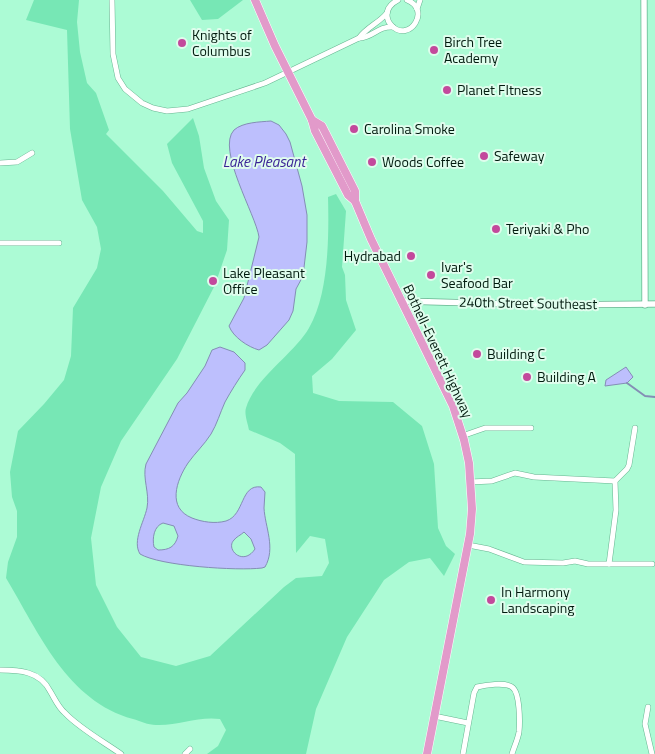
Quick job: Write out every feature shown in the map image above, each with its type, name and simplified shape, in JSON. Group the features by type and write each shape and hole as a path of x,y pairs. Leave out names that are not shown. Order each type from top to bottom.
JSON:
{"main road":[{"name":"Bothell-Everett Highway","path":"255,0 288,73 312,120 322,126 355,191 355,201 371,239 453,406 469,463 472,509 468,545 427,754"}],"street":[{"path":"112,0 113,54 118,78 130,95 153,108 167,111 188,109 265,84 360,38 367,38 379,29 385,27 402,30 412,28 418,19 417,9 420,0"},
{"path":"387,0 387,18 393,27"},
{"path":"360,38 364,30 381,20 391,4 398,0"},
{"path":"407,0 417,9"},
{"path":"644,0 645,304"},
{"path":"0,162 17,162 32,153"},
{"path":"0,244 59,243"},
{"name":"240th Street Southeast","path":"402,301 655,304"},
{"path":"462,436 485,428 531,428"},
{"path":"609,564 616,510 615,482 627,469 635,428"},
{"path":"470,482 492,481 515,474 615,482"},
{"path":"468,545 489,548 524,562 563,563 575,561 588,564 652,564"},
{"path":"0,670 21,670 34,675 49,688 56,704 65,714 121,754"},
{"path":"463,754 477,687 485,685 510,685 515,689 518,696 520,730 512,754"},
{"path":"648,707 645,724 652,754"},
{"path":"434,716 468,723"},
{"path":"184,754 190,749"}],"green space":[{"path":"34,0 79,0 77,22 80,52 87,83 96,93 109,130 106,134 163,191 197,231 203,233 203,221 172,163 167,144 193,118 199,136 204,168 216,201 229,220 227,250 215,285 177,359 121,441 101,487 91,538 96,585 117,627 141,657 176,666 210,656 284,587 296,578 322,576 329,563 325,539 310,536 296,553 295,454 280,443 249,430 246,408 250,397 257,387 302,338 316,314 321,299 326,264 328,197 336,194 346,211 342,267 345,275 346,300 356,330 332,359 312,376 313,393 339,401 393,402 422,426 434,464 438,528 446,546 455,554 444,576 430,558 409,562 384,580 347,637 316,709 306,754 207,754 218,746 226,730 220,719 212,718 153,725 110,710 90,697 57,662 43,642 6,578 8,562 17,537 17,511 12,497 10,472 18,431 64,380 71,356 73,308 97,268 101,249 97,227 82,200 70,129 67,30 26,20"},
{"path":"190,0 243,0 218,19 202,20"}],"water":[{"name":"Lake Pleasant","path":"271,121 279,125 290,142 302,186 307,215 307,242 303,276 296,289 293,311 289,320 267,345 259,350 241,341 229,326 244,298 259,237 233,166 230,139 234,130 242,125"},
{"path":"220,347 234,352 245,363 245,370 225,402 211,434 184,470 177,486 177,501 179,508 184,514 192,518 200,521 222,522 232,518 237,513 249,490 254,487 261,487 265,492 264,508 270,545 268,560 265,567 262,568 218,568 164,562 140,554 138,549 139,531 148,502 145,475 146,464 178,403 205,366 212,350","holes":["163,523 174,526 178,536 171,547 158,550 154,547 153,540 156,530","244,532 251,539 255,549 250,554 241,556 234,552 232,544"]},
{"path":"626,367 633,377 627,383 605,386 606,380"}],"waterway":[{"path":"627,383 645,396 655,397"}],"place":[{"name":"Knights of Columbus","path":"182,43"},
{"name":"Birch Tree Academy","path":"434,50"},
{"name":"Planet FItness","path":"447,90"},
{"name":"Carolina Smoke","path":"354,129"},
{"name":"Safeway","path":"484,156"},
{"name":"Woods Coffee","path":"372,162"},
{"name":"Teriyaki & Pho","path":"496,229"},
{"name":"Hydrabad","path":"411,256"},
{"name":"Ivar's Seafood Bar","path":"431,275"},
{"name":"Lake Pleasant Office","path":"213,281"},
{"name":"Building C","path":"477,354"},
{"name":"Building A","path":"527,377"},
{"name":"In Harmony Landscaping","path":"491,600"}]}
